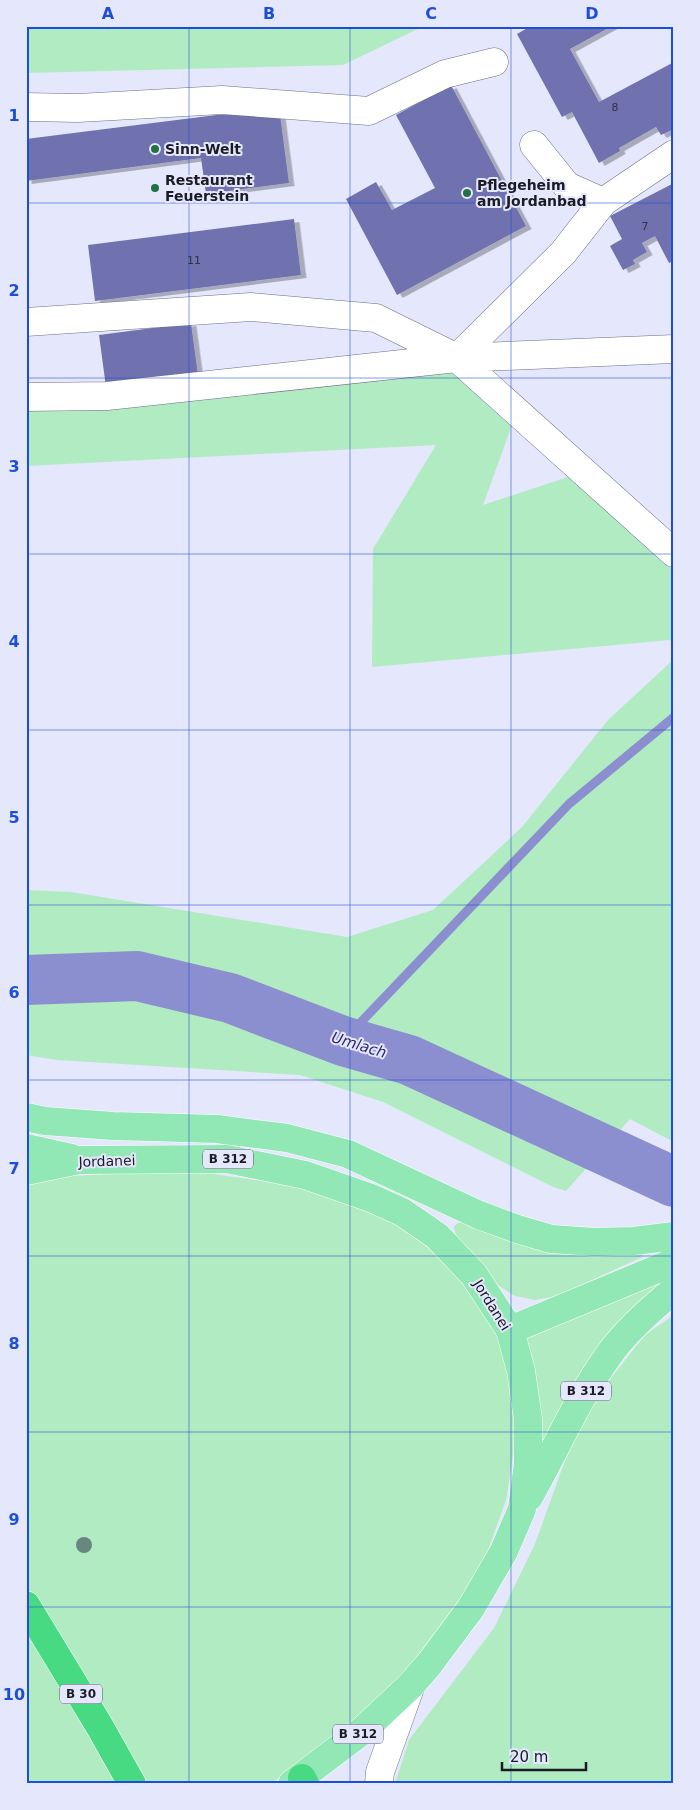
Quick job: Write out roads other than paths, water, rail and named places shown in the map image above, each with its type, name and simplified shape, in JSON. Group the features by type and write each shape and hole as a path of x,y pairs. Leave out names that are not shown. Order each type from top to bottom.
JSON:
{"highway":[{"name":"B 30","path":"26,1605 70,1676 132,1784"}],"main road":[{"path":"26,1117 113,1126 217,1129 288,1138 348,1154 479,1215 517,1230 551,1239 610,1241 674,1236"},
{"path":"26,1148 79,1160"},
{"name":"Jordanei","path":"26,1171 79,1160 227,1159 305,1175 371,1198 402,1212 437,1236 474,1276 510,1330 521,1371 528,1419 528,1463 522,1509 504,1551 475,1601 430,1663 411,1685 362,1731 300,1782"},
{"path":"510,1330 674,1262"},
{"name":"B 312","path":"522,1509 549,1462 580,1401 612,1351 651,1309 674,1290"}],"lane":[{"path":"26,107 78,108 222,100 369,111 446,74 494,62"},
{"path":"534,146 567,186 603,202"},
{"path":"457,358 563,253 603,202 674,154"},
{"path":"26,322 250,307 376,318 457,358 674,553"},
{"path":"26,397 107,396 457,358 674,349"},
{"path":"379,1784 380,1772 411,1685"}],"waterway":[{"path":"343,1041 569,804 674,717"},
{"name":"Umlach","path":"26,980 137,976 230,998 343,1041 409,1060 674,1182"}],"place":[{"name":"Sinn-Welt","path":"155,149"},
{"name":"Restaurant Feuerstein","path":"155,188"},
{"name":"Pflegeheim am Jordanbad","path":"467,193"}]}
